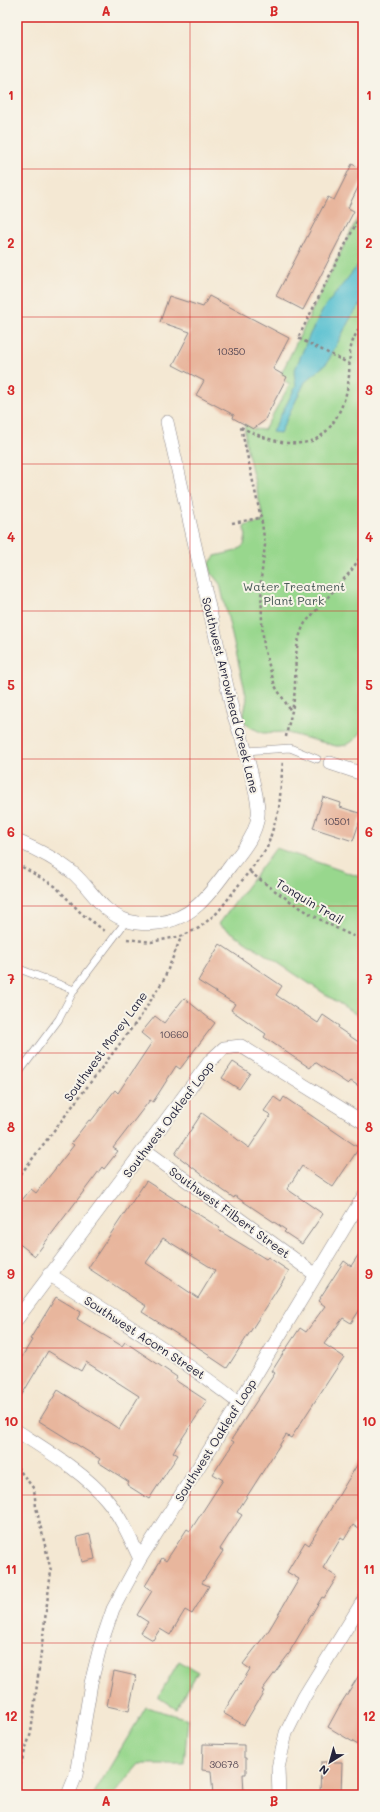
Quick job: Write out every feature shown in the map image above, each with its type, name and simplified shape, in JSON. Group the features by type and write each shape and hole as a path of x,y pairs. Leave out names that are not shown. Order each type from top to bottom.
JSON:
{"street":[{"name":"Southwest Arrowhead Creek Lane","path":"17,841 54,860 72,872 84,883 94,898 109,912 127,920 150,924 175,919 194,910 208,896 240,854 256,827 258,814 257,801 246,751 233,713 167,422"},
{"path":"330,763 363,774"},
{"name":"Southwest Oakleaf Loop","path":"17,1319 49,1274 145,1150 211,1060 224,1048 242,1046 363,1122"},
{"name":"Southwest Filbert Street","path":"145,1150 316,1274"},
{"name":"Southwest Oakleaf Loop","path":"68,1795 76,1775 91,1683 100,1647 113,1609 140,1559 239,1403 363,1196"},
{"name":"Southwest Acorn Street","path":"49,1274 166,1350 213,1382 239,1403"},
{"path":"17,1431 95,1487 108,1500 125,1527 140,1559"},
{"path":"279,1795 278,1768 286,1733 304,1697 363,1601"}],"lane":[{"path":"246,751 290,748 317,759"},
{"path":"17,1075 59,1019 74,990 127,920"},
{"path":"17,968 74,990"}],"path":[{"path":"350,364 298,338 363,210"},
{"path":"291,712 275,686 264,648 261,579 265,545 241,427 250,433 276,441 299,443 316,439 329,427 340,410 347,391 350,364 350,345 354,336 363,324"},
{"path":"232,523 260,518"},
{"path":"286,733 294,699 297,645 301,631 309,617 338,586 363,553"},
{"name":"Tonquin Trail","path":"250,872 312,915 363,940"},
{"name":"Southwest Morey Lane","path":"17,1179 140,1016 164,979 187,924 185,915"},
{"path":"17,1467 34,1489 36,1507 52,1571 31,1733 17,1775"}],"green space":[{"name":"Water Treatment Plant Park","path":"363,205 363,730 348,744 336,746 284,732 263,733 245,723 243,718 247,699 220,584 212,574 209,564 215,556 236,551 244,545 246,536 244,526 264,521 245,441 245,424 253,429 264,430 290,384 279,378"},
{"path":"276,848 363,878 363,1019 219,924"},
{"path":"179,1661 198,1672 176,1709 158,1697"},
{"path":"146,1707 188,1719 184,1764 139,1764 113,1795 93,1795"}],"water":[{"path":"363,251 363,300 350,319 327,363 305,382 280,433 272,432 296,386 294,372 310,334 324,308 359,264"}],"building":[{"path":"352,164 363,170 363,177 348,208 354,211 303,310 276,296 328,197 334,200"},
{"path":"169,296 203,307 209,296 289,338 273,369 287,377 264,421 253,429 233,418 234,415 196,395 204,381 173,365 190,332 160,322"},
{"path":"323,797 341,803 340,807 362,814 353,841 313,828"},
{"path":"220,944 282,986 276,995 318,1023 323,1015 339,1026 338,1028 363,1045 363,1089 351,1081 348,1084 315,1062 310,1068 264,1037 266,1034 231,1010 235,1004 198,981"},
{"path":"184,998 215,1023 180,1069 176,1066 153,1102 150,1100 113,1148 118,1151 104,1169 102,1167 35,1256 17,1242 17,1206 31,1189 36,1193 74,1145 71,1143 89,1120 91,1121 115,1090 118,1093 152,1042 141,1033 155,1016 164,1023"},
{"path":"233,1062 250,1073 239,1089 222,1078"},
{"path":"274,1097 281,1102 284,1097 359,1148 333,1187 302,1166 287,1189 323,1214 302,1244 284,1232 286,1230 235,1196 234,1198 175,1154 202,1113 249,1148 271,1115 264,1111"},
{"path":"146,1181 220,1228 218,1230 266,1259 268,1257 289,1271 227,1368 209,1356 210,1355 142,1312 146,1306 88,1268","holes":["163,1238 215,1270 198,1298 146,1263"]},
{"path":"363,1248 363,1305 351,1323 343,1318 324,1344 344,1357 291,1438 286,1435 237,1512 242,1515 220,1549 223,1551 202,1583 209,1586 192,1614 185,1610 170,1635 160,1629 153,1640 141,1633 148,1622 137,1615 152,1591 145,1586 162,1558 166,1561 187,1529 190,1531 223,1480 213,1474 234,1442 231,1440 275,1373 272,1371 284,1352 300,1328 306,1332 325,1306 318,1301 344,1261 351,1266"},
{"path":"56,1297 81,1312 77,1319 122,1346 125,1342 177,1377 175,1380 207,1401 173,1452 178,1455 149,1499 127,1485 129,1482 98,1462 100,1459 39,1421 58,1390 119,1429 139,1396 86,1362 81,1371 48,1351 17,1403 17,1365 32,1340 30,1339"},
{"path":"363,1455 363,1532 353,1525 344,1540 341,1538 323,1568 337,1577 324,1598 322,1597 291,1651 262,1690 264,1691 244,1725 223,1713 250,1669 243,1664 269,1630 299,1579 287,1572 305,1542 309,1545"},
{"path":"90,1534 95,1559 82,1562 77,1537"},
{"path":"363,1669 363,1748 328,1727"},
{"path":"114,1671 136,1676 129,1711 107,1706"},
{"path":"203,1744 244,1745 246,1774 243,1774 244,1795 213,1795 211,1771 202,1770"},
{"path":"321,1762 342,1762 341,1795 320,1795"}]}
